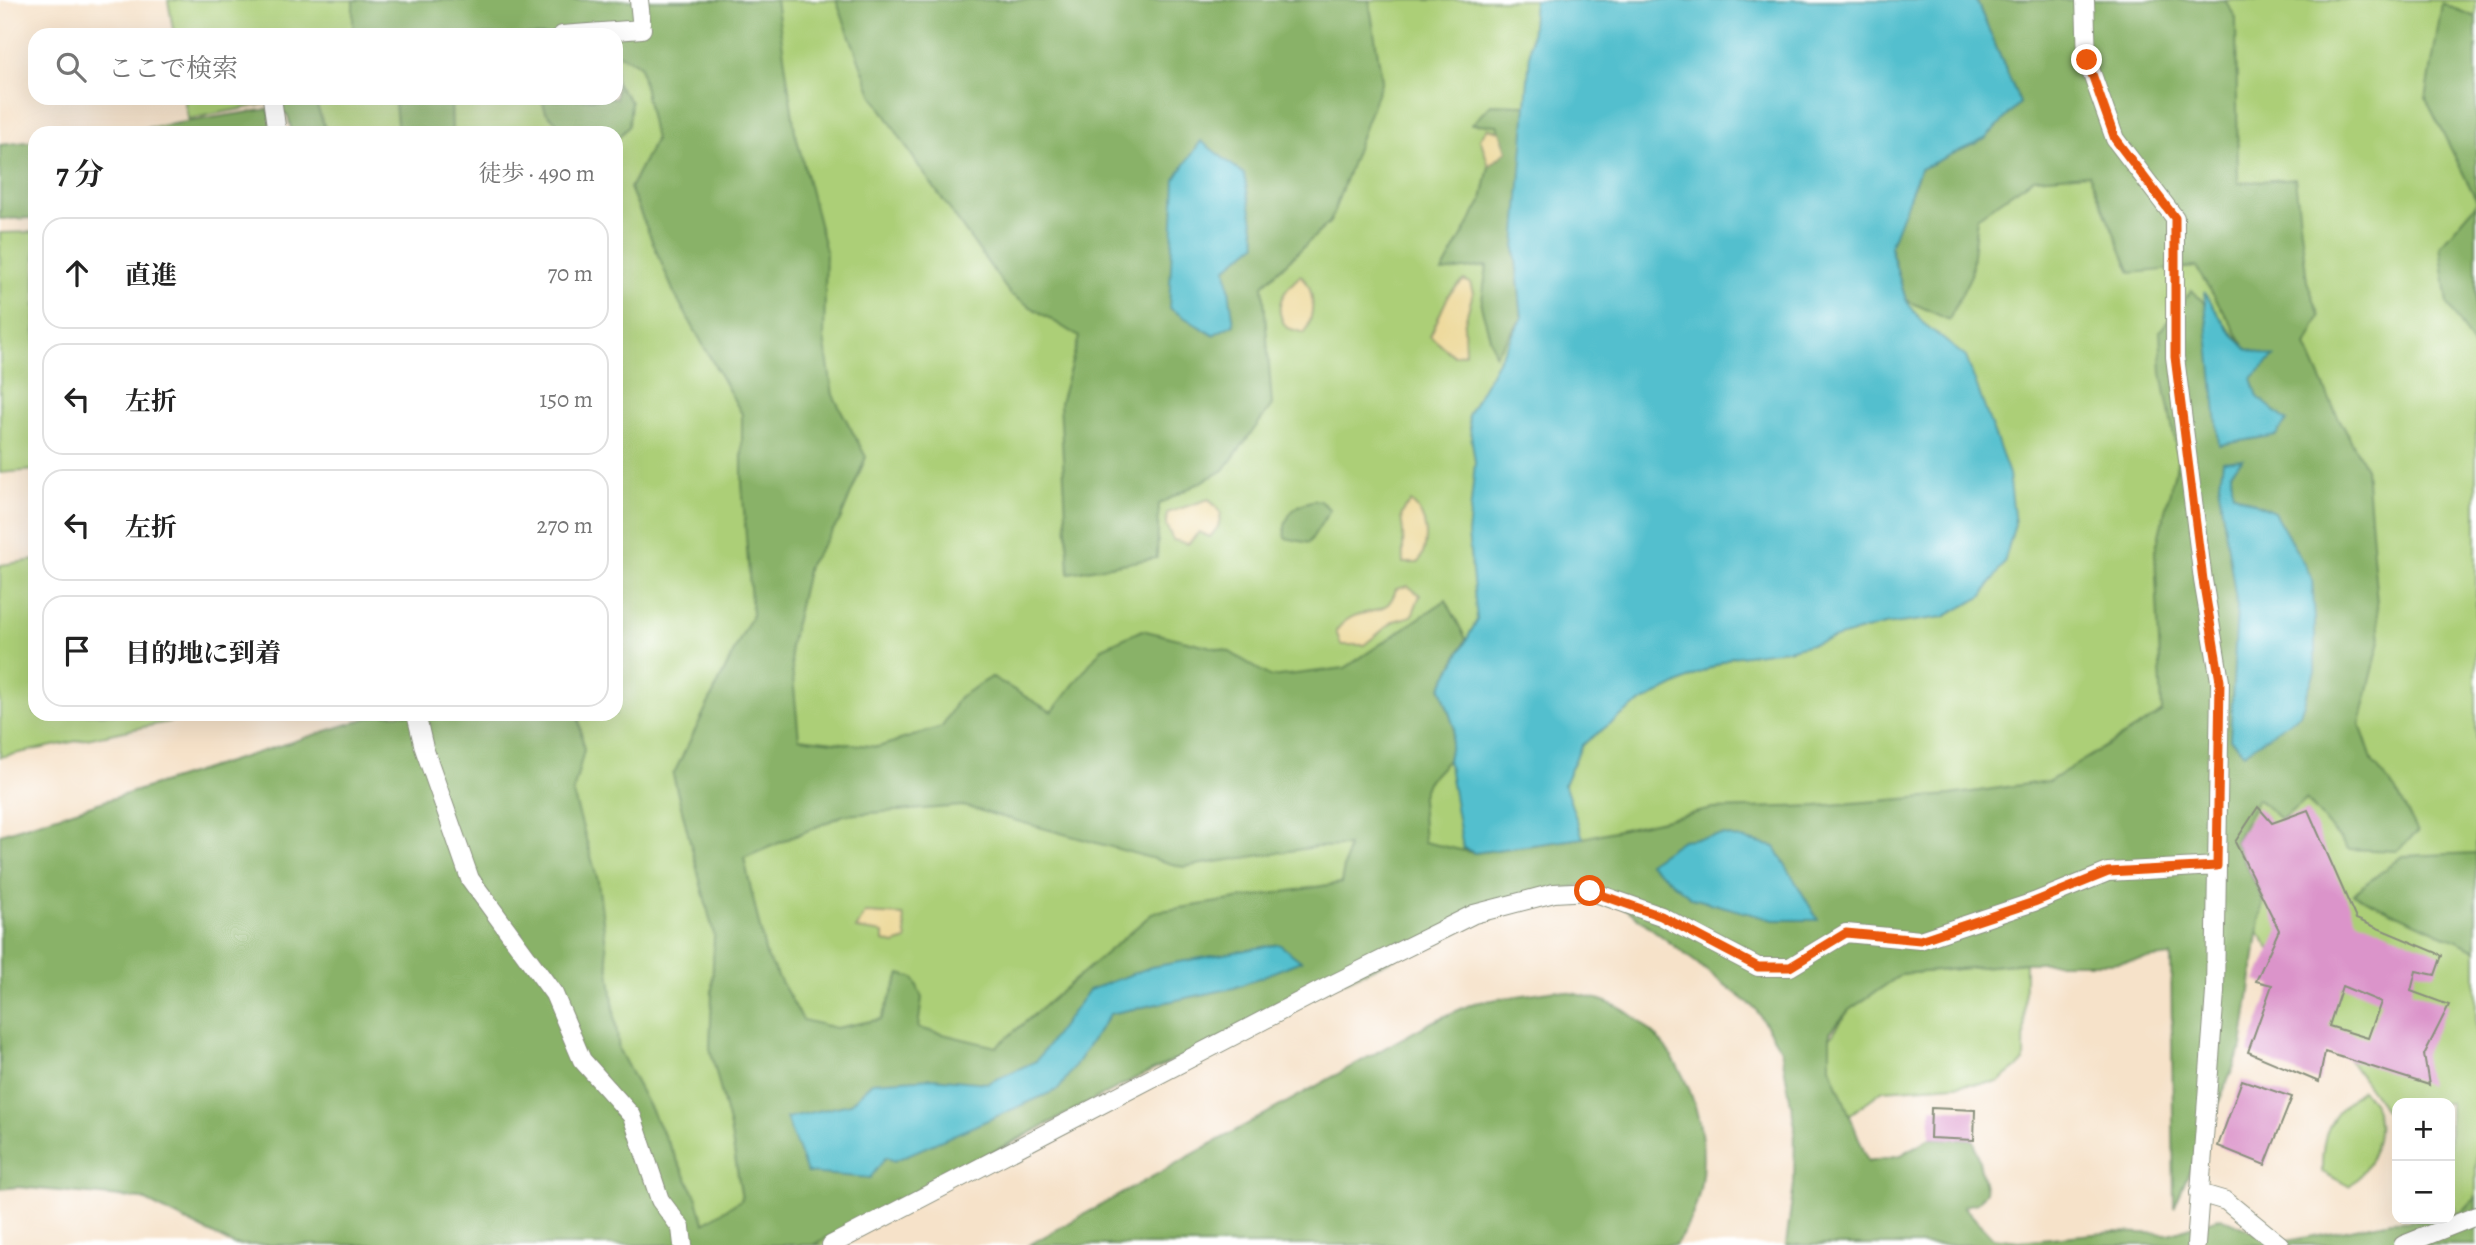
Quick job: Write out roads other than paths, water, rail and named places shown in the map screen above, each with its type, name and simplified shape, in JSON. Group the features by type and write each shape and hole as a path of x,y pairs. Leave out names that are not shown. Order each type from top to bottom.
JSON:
{"street":[{"path":"623,30 642,29 639,0"},
{"path":"2085,0 2087,60 2115,139 2175,218 2175,357 2203,580 2220,681 2215,992 2196,1245"},
{"path":"273,105 277,126"},
{"path":"418,721 424,748 470,879 554,994 582,1060 632,1116 660,1200 681,1228 683,1245"},
{"path":"831,1245 1329,986 1474,914 1554,893 1590,891 1661,916 1758,967 1790,967 1846,933 1920,940 2034,902 2108,872 2217,866"},
{"path":"2199,1194 2226,1200 2280,1245"},
{"path":"2403,1245 2476,1216"}],"water":[{"path":"1534,0 1976,0 2020,103 1985,139 1920,169 1890,247 1906,300 1923,323 1966,357 2009,474 2015,524 2004,563 1983,596 1944,617 1885,625 1792,649 1732,657 1634,706 1582,745 1564,784 1583,838 1474,853 1463,848 1448,760 1454,727 1441,688 1477,620 1468,534 1475,462 1468,415 1522,318 1515,249"},
{"path":"1201,141 1244,174 1257,243 1226,268 1234,324 1213,335 1169,308 1175,179"},
{"path":"2204,292 2228,329 2247,349 2274,357 2252,378 2258,397 2287,421 2276,435 2219,445"},
{"path":"2242,459 2231,472 2233,493 2274,512 2312,578 2315,620 2315,671 2300,714 2244,753 2230,739 2237,607 2219,490 2223,461"},
{"path":"1724,835 1775,847 1818,920 1773,920 1692,898 1648,863 1682,840"},
{"path":"1279,944 1301,961 1234,988 1110,1014 1059,1089 894,1161 886,1157 870,1178 807,1173 786,1118 850,1104 872,1082 932,1078 988,1083 1036,1061 1089,990 1151,967"}]}
